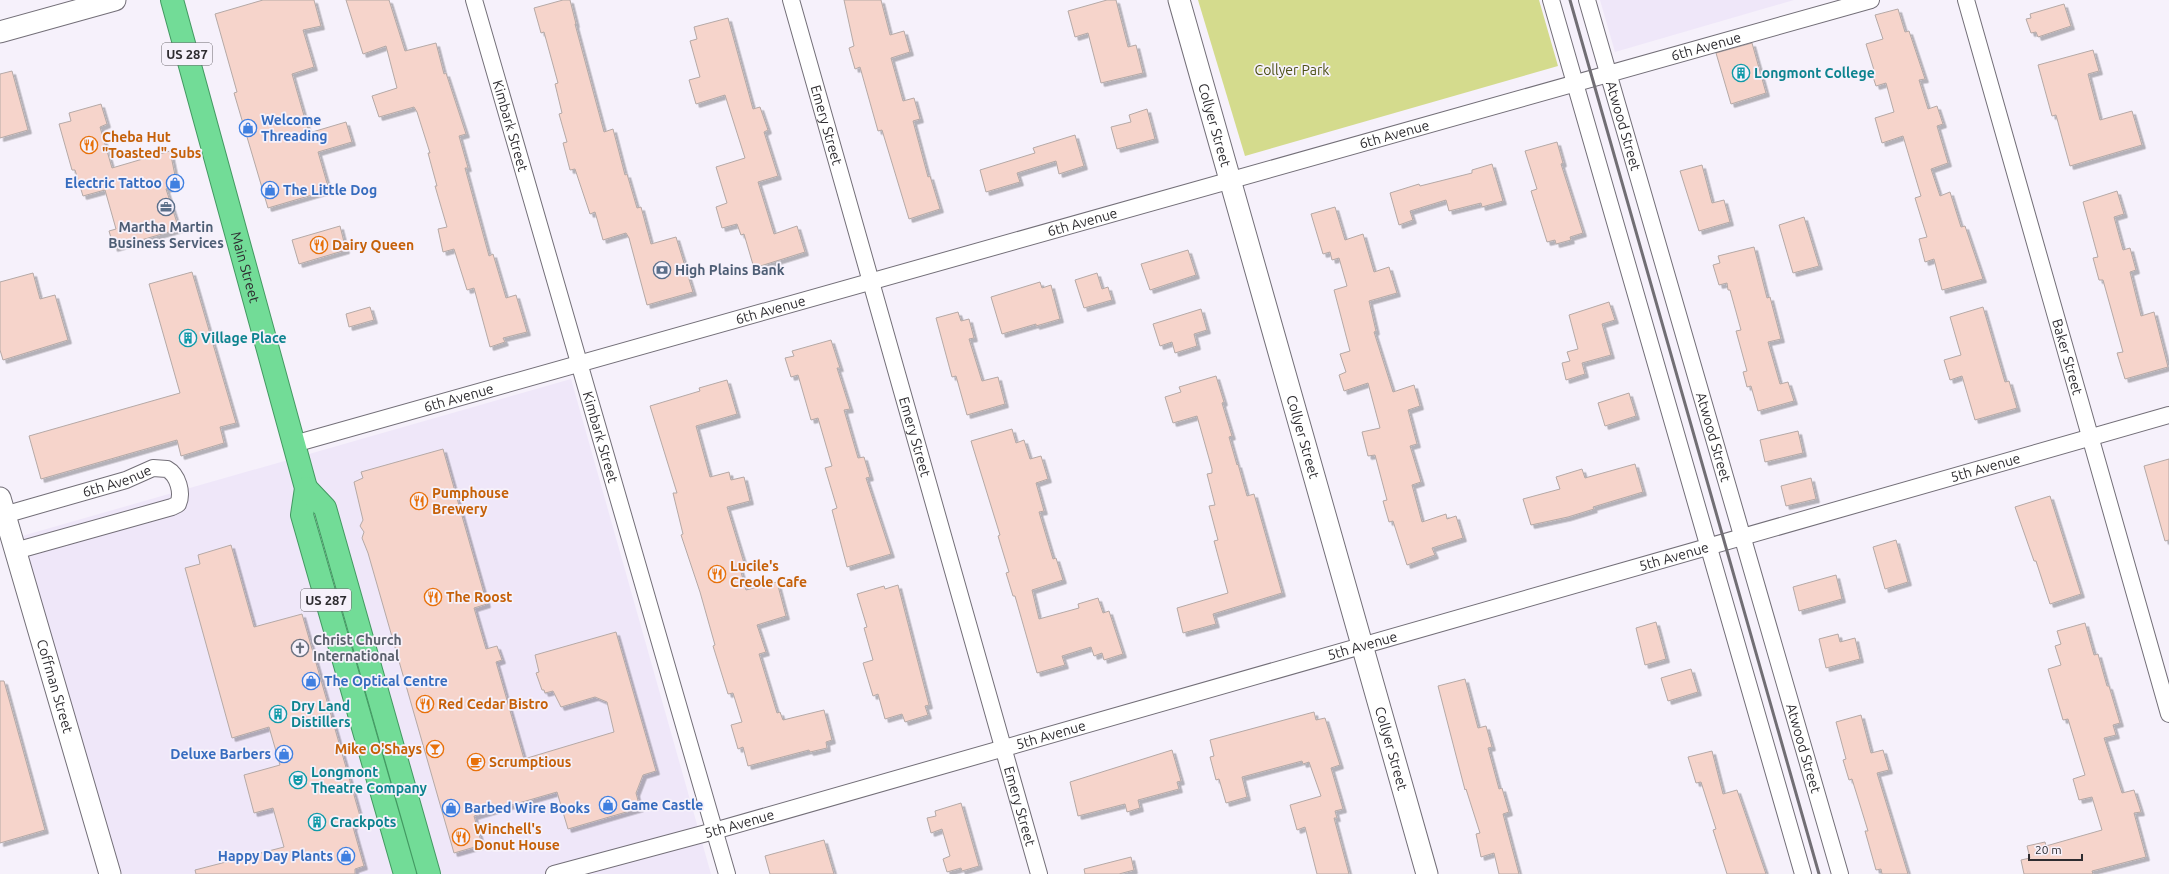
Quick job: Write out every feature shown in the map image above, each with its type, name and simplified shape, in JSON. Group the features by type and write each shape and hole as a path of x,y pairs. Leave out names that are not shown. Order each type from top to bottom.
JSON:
{"highway":[{"name":"Main Street","path":"172,0 306,488 302,515 404,874"},
{"name":"Main Street","path":"306,488 325,508 429,874"}],"street":[{"path":"0,32 115,0"},
{"name":"Kimbark Street","path":"474,0 727,874"},
{"name":"Emery Street","path":"791,0 1039,874"},
{"name":"Collyer Street","path":"1179,0 1427,874"},
{"path":"1551,0 1574,84 1710,545 1803,874"},
{"name":"Atwood Street","path":"1587,0 1840,874"},
{"name":"6th Avenue","path":"294,444 1871,0"},
{"name":"Baker Street","path":"1966,0 2169,714"},
{"name":"5th Avenue","path":"554,874 714,831 1361,644 2169,415"},
{"name":"6th Avenue","path":"153,468 167,469 176,480 180,497 178,504 172,507 6,527 153,468"},
{"name":"Coffman Street","path":"6,527 110,874"}],"shaded area":[{"path":"1600,0 1794,0 1615,52"},
{"path":"571,379 711,874 122,874 113,856 22,536"}],"green space":[{"name":"Collyer Park","path":"1198,0 1539,0 1558,66 1245,156"}],"building":[{"path":"263,0 314,0 321,26 303,30 314,67 292,74 309,133 346,122 352,142 318,152 329,190 268,208 234,93 237,92 215,14"},
{"path":"346,0 389,0 405,51 436,43 444,74 446,73 466,134 459,136 468,168 465,168 489,256 493,254 506,298 516,295 527,332 503,338 505,342 490,347 474,288 467,290 454,249 443,252 438,229 447,227 435,186 437,186 428,153 430,153 417,112 414,107 379,117 372,96 397,88 386,46 363,54"},
{"path":"563,0 570,0 604,132 613,129 625,175 627,174 637,208 641,207 651,244 676,237 693,292 647,305 629,238 626,233 603,240 595,212 590,214 575,169 570,170 563,143 567,142 559,114 562,113 555,84 558,83 544,32 541,33 534,8"},
{"path":"844,0 881,0 890,35 904,31 910,52 891,58 903,101 914,98 920,119 913,121 928,177 930,176 940,209 909,219 882,130 878,131 860,67 855,69 849,48 854,46"},
{"path":"1107,0 1116,0 1128,47 1136,45 1143,73 1101,83 1088,33 1075,37 1068,11"},
{"path":"2064,4 2071,26 2038,37 2036,32 2031,33 2026,19 2031,18 2030,14"},
{"path":"1898,9 1905,32 1909,31 1925,79 1919,80 1928,109 1937,106 1943,124 1937,126 1948,163 1931,169 1940,196 1950,192 1961,227 1965,226 1983,279 1942,290 1934,259 1925,262 1919,239 1927,237 1915,198 1921,196 1903,136 1882,143 1875,118 1894,112 1886,83 1876,86 1871,71 1874,70 1866,44 1883,39 1875,15"},
{"path":"728,18 753,109 760,107 768,130 764,132 778,176 758,182 774,234 797,226 805,252 754,268 744,234 741,235 737,224 722,228 716,207 727,203 716,167 745,158 725,95 696,104 689,80 700,77 690,41 697,39 694,27"},
{"name":"Longmont College","path":"1752,43 1766,93 1731,104 1716,53"},
{"path":"2093,50 2099,71 2088,74 2100,120 2132,111 2142,145 2070,166 2056,115 2052,116 2038,65"},
{"path":"12,71 28,130 0,138 0,74"},
{"path":"101,104 107,124 100,127 112,168 170,151 177,185 166,189 179,229 114,248 109,231 116,229 105,190 83,196 75,170 72,170 59,124 71,121 69,113"},
{"path":"1147,109 1155,139 1117,149 1111,127 1131,122 1129,115"},
{"path":"1075,135 1084,166 1059,174 1056,161 1017,173 1020,182 986,192 980,170 1035,153 1033,148"},
{"path":"1557,142 1563,163 1561,164 1583,233 1570,237 1571,240 1556,244 1555,240 1547,242 1531,191 1537,189 1525,151"},
{"path":"1492,164 1503,201 1482,207 1481,203 1449,211 1446,200 1410,211 1413,220 1399,225 1390,193 1419,184 1420,186 1472,173 1472,170"},
{"path":"1702,165 1712,203 1724,200 1730,222 1699,231 1680,171"},
{"path":"2117,191 2124,214 2114,217 2123,250 2130,248 2136,270 2130,272 2141,316 2154,312 2168,367 2125,379 2117,353 2123,352 2103,280 2099,280 2093,258 2098,257 2083,202"},
{"path":"1335,207 1345,240 1363,234 1374,272 1389,267 1397,293 1369,301 1376,331 1374,332 1393,392 1414,385 1420,406 1408,410 1417,444 1410,446 1421,482 1412,485 1422,522 1446,514 1447,519 1456,516 1463,538 1432,548 1435,555 1407,565 1393,521 1389,522 1383,501 1387,500 1375,455 1368,456 1362,432 1380,428 1368,383 1344,391 1339,375 1346,372 1340,354 1350,351 1334,290 1347,286 1339,258 1332,260 1330,252 1323,254 1311,214"},
{"path":"1804,217 1819,266 1793,273 1779,225"},
{"name":"Dairy Queen","path":"340,226 346,250 299,264 292,240"},
{"path":"1754,247 1767,298 1770,297 1781,339 1768,342 1780,384 1788,382 1794,401 1758,411 1751,386 1747,387 1743,372 1747,371 1736,331 1741,330 1730,290 1728,290 1727,283 1719,285 1713,265 1720,263 1718,256"},
{"path":"1188,250 1196,275 1150,290 1141,264"},
{"name":"Village Place","path":"192,272 236,423 220,427 224,443 181,456 177,440 41,479 29,436 180,393 149,284"},
{"path":"33,273 40,299 55,295 68,340 3,360 0,350 0,282"},
{"path":"1097,273 1102,289 1108,287 1112,300 1084,308 1075,280"},
{"path":"1040,282 1042,288 1051,285 1060,319 1002,334 991,297"},
{"path":"1609,302 1615,320 1602,324 1611,355 1582,363 1585,374 1566,380 1562,363 1570,361 1567,352 1578,349 1569,315"},
{"path":"370,307 374,320 349,327 346,314"},
{"path":"1983,307 2005,382 2009,381 2017,408 1975,420 1962,376 1950,380 1944,360 1961,355 1950,317"},
{"path":"1201,309 1207,330 1194,334 1197,346 1175,353 1172,342 1160,346 1153,324"},
{"path":"958,312 961,321 969,319 974,338 969,339 982,381 998,377 1005,404 967,415 956,376 952,377 936,318"},
{"path":"831,340 840,368 837,368 850,409 844,410 858,458 864,457 870,477 866,478 891,554 847,567 832,510 837,508 825,468 832,466 818,418 811,420 798,375 791,377 785,358 794,356 792,351"},
{"path":"1216,376 1224,402 1222,403 1232,436 1229,437 1237,465 1238,464 1247,496 1254,494 1282,593 1213,614 1216,624 1183,633 1177,608 1228,593 1214,541 1218,540 1209,506 1215,505 1207,474 1212,473 1212,469 1197,416 1173,423 1165,397 1181,392 1179,387"},
{"path":"727,380 737,414 696,426 710,477 729,472 731,480 744,477 750,501 727,507 744,563 739,565 746,590 777,582 786,616 757,625 766,652 759,654 777,713 780,712 783,720 824,710 832,740 826,742 827,748 810,752 809,750 748,766 743,747 738,749 731,725 742,722 733,693 728,694 713,646 715,645 700,592 681,535 683,534 673,493 677,493 650,406 700,391 699,388"},
{"path":"1629,393 1636,416 1605,426 1598,403"},
{"path":"1012,429 1016,443 1024,440 1030,459 1041,456 1048,479 1036,483 1044,511 1039,512 1053,559 1056,558 1063,580 1032,590 1039,619 1079,608 1078,604 1098,598 1103,613 1109,611 1123,654 1104,660 1102,653 1094,656 1091,647 1062,656 1065,665 1037,673 1015,596 1013,596 1006,573 1009,572 998,536 1000,535 971,441"},
{"path":"1798,431 1803,453 1765,462 1760,440"},
{"path":"443,449 487,604 474,608 486,649 497,646 502,660 496,662 524,759 614,732 607,702 595,697 561,707 553,691 545,693 544,690 542,690 536,673 539,672 535,655 616,632 656,771 643,775 636,793 640,808 568,829 557,792 474,816 482,845 454,853 368,553 362,538 364,532 360,526 363,520 354,482 363,478 361,472"},
{"path":"2169,459 2169,540 2165,541 2144,466"},
{"path":"1635,464 1643,492 1593,507 1594,509 1568,517 1531,525 1523,499 1560,489 1556,477 1582,469 1585,478"},
{"path":"1811,478 1816,499 1786,506 1781,486"},
{"path":"2050,496 2081,594 2050,604 2036,561 2034,561 2015,507"},
{"path":"1896,540 1908,582 1885,589 1873,547"},
{"path":"231,545 254,627 302,614 360,816 353,827 364,866 355,869 355,874 196,874 195,870 284,847 273,808 254,813 244,775 280,765 269,727 232,738 185,568 200,564 198,555"},
{"path":"1836,575 1842,599 1799,611 1793,587"},
{"path":"898,585 929,705 925,706 928,715 905,722 902,714 885,719 878,694 873,696 863,663 873,660 864,628 867,627 857,594 884,586 885,589"},
{"path":"1656,622 1666,659 1645,665 1636,628"},
{"path":"2085,623 2094,655 2098,654 2120,723 2113,725 2116,735 2104,738 2122,793 2134,790 2141,812 2134,813 2146,857 2092,871 2093,874 2024,874 2021,860 2030,858 2027,846 2045,842 2046,846 2102,830 2092,797 2079,800 2073,779 2085,775 2068,719 2063,720 2048,669 2061,665 2055,646 2061,644 2057,631"},
{"path":"1838,634 1840,642 1855,638 1860,659 1826,668 1819,639"},
{"path":"1691,669 1698,692 1668,701 1661,678"},
{"path":"1465,679 1478,728 1486,726 1492,747 1488,748 1499,789 1502,788 1509,812 1503,814 1519,874 1499,874 1494,853 1481,857 1476,834 1480,833 1466,789 1465,790 1438,686"},
{"path":"0,681 4,681 45,830 0,843"},
{"path":"1314,712 1316,720 1325,718 1340,765 1331,768 1343,809 1335,811 1337,818 1334,818 1349,874 1317,874 1305,827 1297,830 1290,805 1321,796 1309,762 1303,764 1302,761 1242,777 1247,797 1226,803 1219,779 1216,780 1210,757 1214,756 1210,740"},
{"path":"1861,715 1871,753 1883,750 1889,770 1877,773 1908,874 1882,874 1881,869 1876,870 1865,831 1868,831 1852,779 1849,780 1843,760 1846,759 1836,722"},
{"path":"1172,750 1181,781 1177,782 1179,789 1138,800 1140,808 1127,812 1125,804 1078,816 1070,782"},
{"path":"1712,751 1723,794 1737,790 1766,874 1727,874 1713,830 1716,829 1701,782 1696,783 1688,757"},
{"path":"961,803 979,866 962,871 961,868 947,872 943,859 950,856 942,829 931,833 927,818 936,816 935,811"},
{"path":"824,840 834,874 770,874 765,856"},
{"path":"1131,857 1134,870 1119,874 1085,874 1084,869"}],"railway":[{"path":"1570,0 1819,874"}],"place":[{"name":"Longmont College","path":"1741,73"},
{"name":"Welcome Threading","path":"248,128"},
{"name":"Cheba Hut \"Toasted\" Subs","path":"89,145"},
{"name":"Electric Tattoo","path":"175,183"},
{"name":"The Little Dog","path":"270,190"},
{"name":"Martha Martin Business Services","path":"166,207"},
{"name":"Dairy Queen","path":"319,245"},
{"name":"High Plains Bank","path":"662,270"},
{"name":"Village Place","path":"188,338"},
{"name":"Pumphouse Brewery","path":"419,501"},
{"name":"Lucile's Creole Cafe","path":"717,574"},
{"name":"The Roost","path":"433,597"},
{"name":"Christ Church International","path":"300,648"},
{"name":"The Optical Centre","path":"311,681"},
{"name":"Red Cedar Bistro","path":"425,704"},
{"name":"Dry Land Distillers","path":"278,714"},
{"name":"Mike O'Shays","path":"435,749"},
{"name":"Deluxe Barbers","path":"284,754"},
{"name":"Scrumptious","path":"476,762"},
{"name":"Longmont Theatre Company","path":"298,780"},
{"name":"Game Castle","path":"608,805"},
{"name":"Barbed Wire Books","path":"451,808"},
{"name":"Crackpots","path":"317,822"},
{"name":"Winchell's Donut House","path":"461,837"},
{"name":"Happy Day Plants","path":"346,856"}]}
